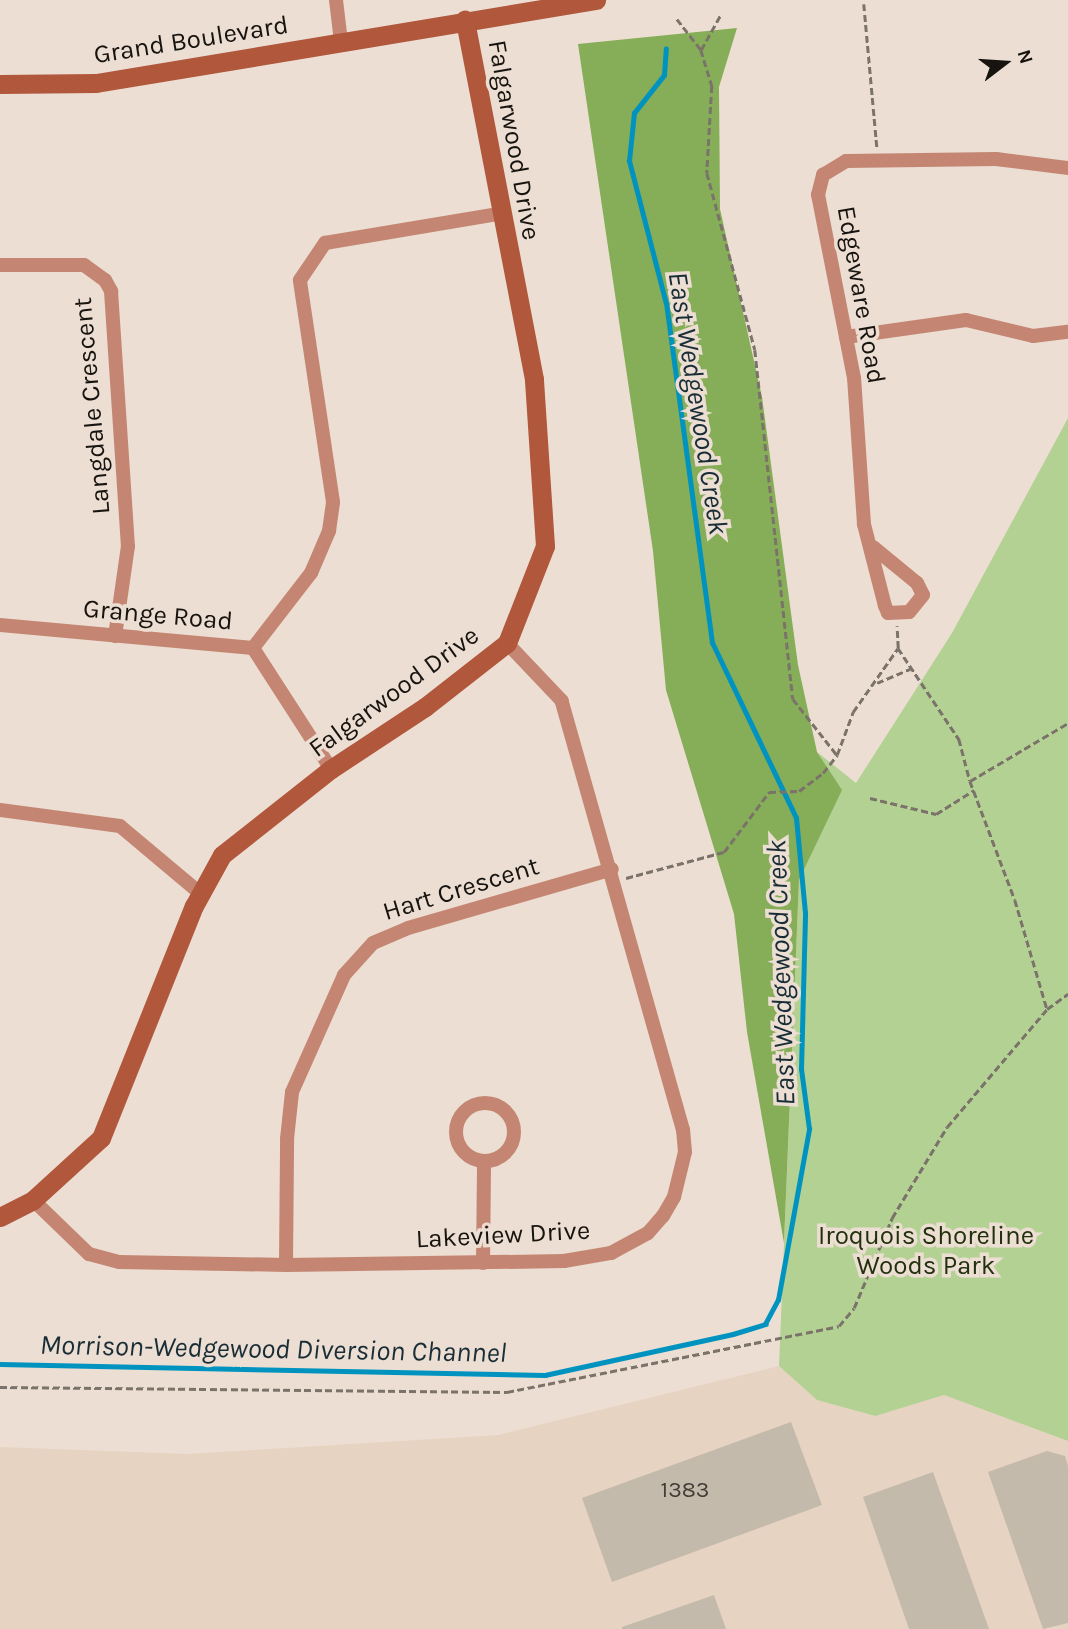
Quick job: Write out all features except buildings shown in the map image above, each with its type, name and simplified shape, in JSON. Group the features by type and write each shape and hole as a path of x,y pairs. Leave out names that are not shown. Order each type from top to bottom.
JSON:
{"street":[{"path":"336,0 341,42"},
{"name":"Grand Boulevard","path":"0,84 96,83 596,0"},
{"name":"Falgarwood Drive","path":"0,1217 33,1200 101,1139 201,894 222,855 331,769 425,707 507,643 545,546 534,379 499,214 465,20"},
{"name":"Edgeware Road","path":"896,613 888,613 885,606 873,547 864,524 854,378 818,195 823,175 846,161 996,159 1068,167"},
{"path":"253,648 312,573 329,531 333,502 312,340 302,299 300,280 304,272 324,243 499,214"},
{"name":"Langdale Crescent","path":"0,265 84,265 105,280 111,291 128,546 115,636"},
{"path":"846,337 966,320 1033,336 1068,332"},
{"path":"873,547 918,583 923,595 909,612 896,613"},
{"name":"Grange Road","path":"0,625 227,643 253,648 331,769"},
{"name":"Lakeview Drive","path":"33,1200 89,1254 119,1262 286,1265 564,1261 611,1253 648,1233 674,1197 685,1152 683,1130 612,869 562,701 507,643"},
{"path":"0,810 120,827 201,894"},
{"name":"Hart Crescent","path":"286,1265 287,1139 292,1092 344,975 373,943 408,928 612,869"},
{"path":"489,1103 506,1112 514,1129 503,1156 484,1162 467,1155 456,1130 463,1113 489,1103"},
{"path":"483,1263 484,1162"}],"path":[{"path":"864,4 878,161"},
{"path":"701,50 721,15"},
{"path":"677,19 701,50 712,86 707,173 755,350 793,699 836,755"},
{"path":"896,613 898,648 959,739 970,781 1015,900 1047,1009"},
{"path":"612,869 625,878 724,852 769,792 799,791 823,773 836,755 853,712 877,683 898,648"},
{"path":"877,683 910,668"},
{"path":"970,781 1068,723"},
{"path":"870,798 936,814 974,790"},
{"path":"0,1387 508,1392 839,1326 854,1308 892,1218 947,1127 1047,1009 1068,994"}],"shaded area":[{"path":"779,1366 817,1400 874,1416 944,1395 1068,1441 1068,1629 0,1629 0,1447 188,1454 498,1435"}],"green space":[{"path":"737,28 719,87 720,209 762,397 798,665 817,752 842,790 799,880 784,1243 747,1032 734,914 666,690 653,551 578,44"},
{"name":"Iroquois Shoreline Woods Park","path":"1068,418 1068,1441 944,1395 875,1416 817,1400 779,1366 799,880 841,791 817,752 856,783 952,633"}],"waterway":[{"name":"East Wedgewood Creek","path":"0,1364 545,1375 733,1334 765,1324 778,1300 809,1129 801,1069 805,913 796,818 712,643 666,304 629,161 634,113 664,75 666,49"}],"water label":[{"name":"Morrison-Wedgewood Diversion Channel","path":"273,1349"}]}
